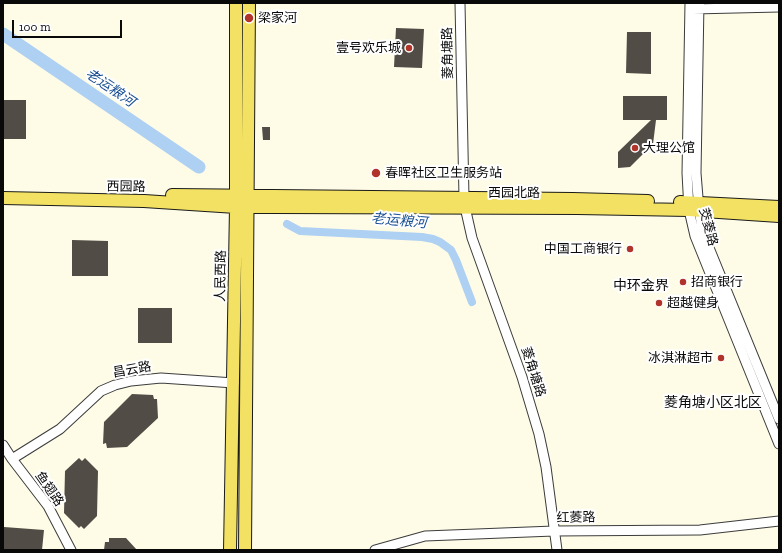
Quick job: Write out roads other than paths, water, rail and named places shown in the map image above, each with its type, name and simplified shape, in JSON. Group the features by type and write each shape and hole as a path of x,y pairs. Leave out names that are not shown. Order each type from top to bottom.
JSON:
{"main road":[{"name":"人民西路","path":"236,3 242,201 245,550"},
{"name":"人民西路","path":"230,550 234,383 249,3"},
{"name":"西园路","path":"3,191 242,201"},
{"name":"西园路","path":"3,198 144,201 242,201"},
{"name":"西园北路","path":"242,201 465,203 573,199 694,206 779,208"},
{"name":"西园北路","path":"694,206 779,216"}],"street":[{"name":"菱角塘路","path":"460,3 465,203 472,238 522,376 539,434 546,467 557,550"},
{"path":"694,6 779,7"},
{"name":"茭菱路","path":"694,6 686,173 694,206 703,233 779,419"},
{"name":"茭菱路","path":"694,206 695,236 779,444"},
{"name":"昌云路","path":"12,459 60,429 101,391 115,385 130,381 161,378 234,383"},
{"name":"鱼翅路","path":"3,445 48,506 71,550"},
{"name":"红菱路","path":"376,550 425,536 554,531 700,530 779,521"}],"waterway":[{"name":"老运粮河","path":"3,34 199,167"},
{"name":"老运粮河","path":"287,224 300,231 422,237 433,239 451,250 472,302"}],"place":[{"name":"梁家河","path":"249,18"},
{"name":"壹号欢乐城","path":"409,48"},
{"name":"大理公馆","path":"635,148"},
{"name":"春晖社区卫生服务站","path":"376,173"},
{"name":"中国工商银行","path":"630,249"},
{"name":"招商银行","path":"683,282"},
{"name":"超越健身","path":"659,303"},
{"name":"冰淇淋超市","path":"721,358"}],"district":[{"name":"中环金界","path":"641,286"},
{"name":"菱角塘小区北区","path":"713,403"}]}
